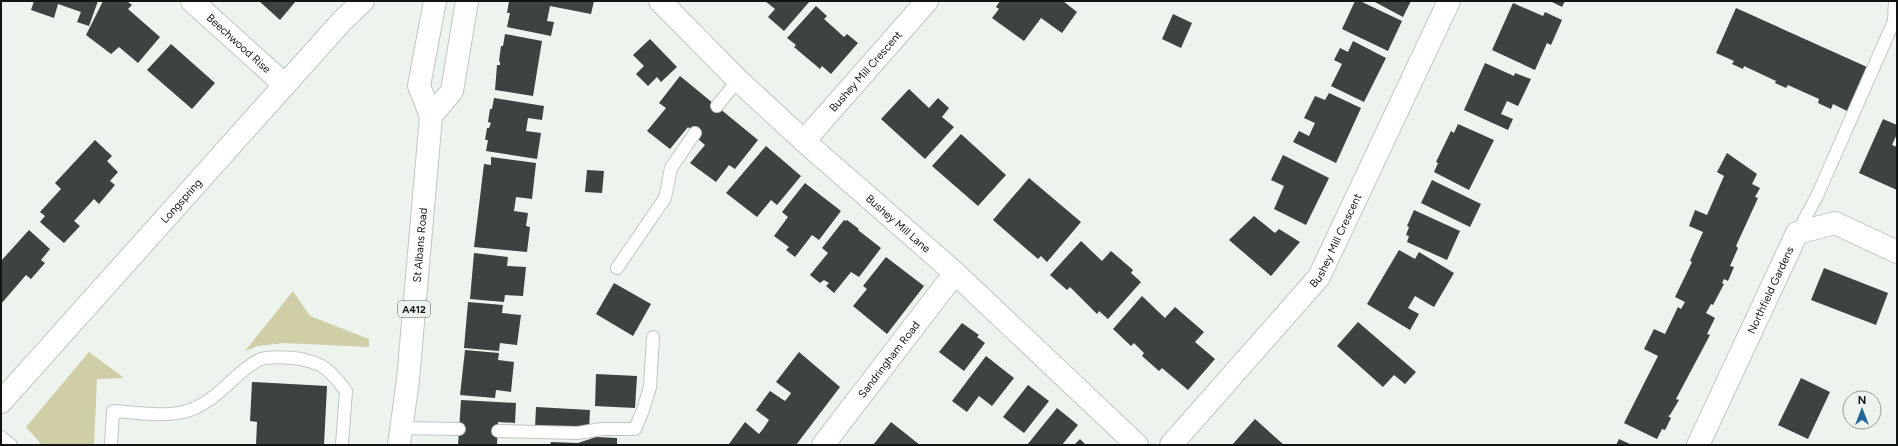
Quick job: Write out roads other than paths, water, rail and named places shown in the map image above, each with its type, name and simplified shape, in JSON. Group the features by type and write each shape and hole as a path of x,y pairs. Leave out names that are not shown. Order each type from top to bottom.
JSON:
{"street":[{"name":"Beechwood Rise","path":"192,1 285,85"},
{"name":"Longspring","path":"1,402 342,20 363,1"},
{"name":"St Albans Road","path":"400,436 408,380 431,116 419,86 435,1"},
{"path":"431,116 452,91 467,1"},
{"name":"Bushey Mill Lane","path":"660,1 738,80 804,141 955,273 1137,445"},
{"name":"Bushey Mill Crescent","path":"804,141 927,1"},
{"name":"Bushey Mill Crescent","path":"1171,445 1319,277 1449,1"},
{"name":"Northfield Gardens","path":"1698,445 1797,234 1835,223 1897,252"},
{"name":"Sandringham Road","path":"823,445 955,273"}],"lane":[{"path":"1797,234 1820,189 1894,21 1895,1"},
{"path":"718,106 738,80"},
{"path":"617,268 664,198 671,168 695,133"},
{"path":"498,431 578,433 602,429 635,429 650,387 653,336"},
{"path":"111,445 113,411 162,414 184,412 201,404 218,393 244,370 260,359 281,357 305,360 325,366 346,390 342,445"},
{"path":"400,436 459,429"},
{"path":"1,437 11,445"}]}
